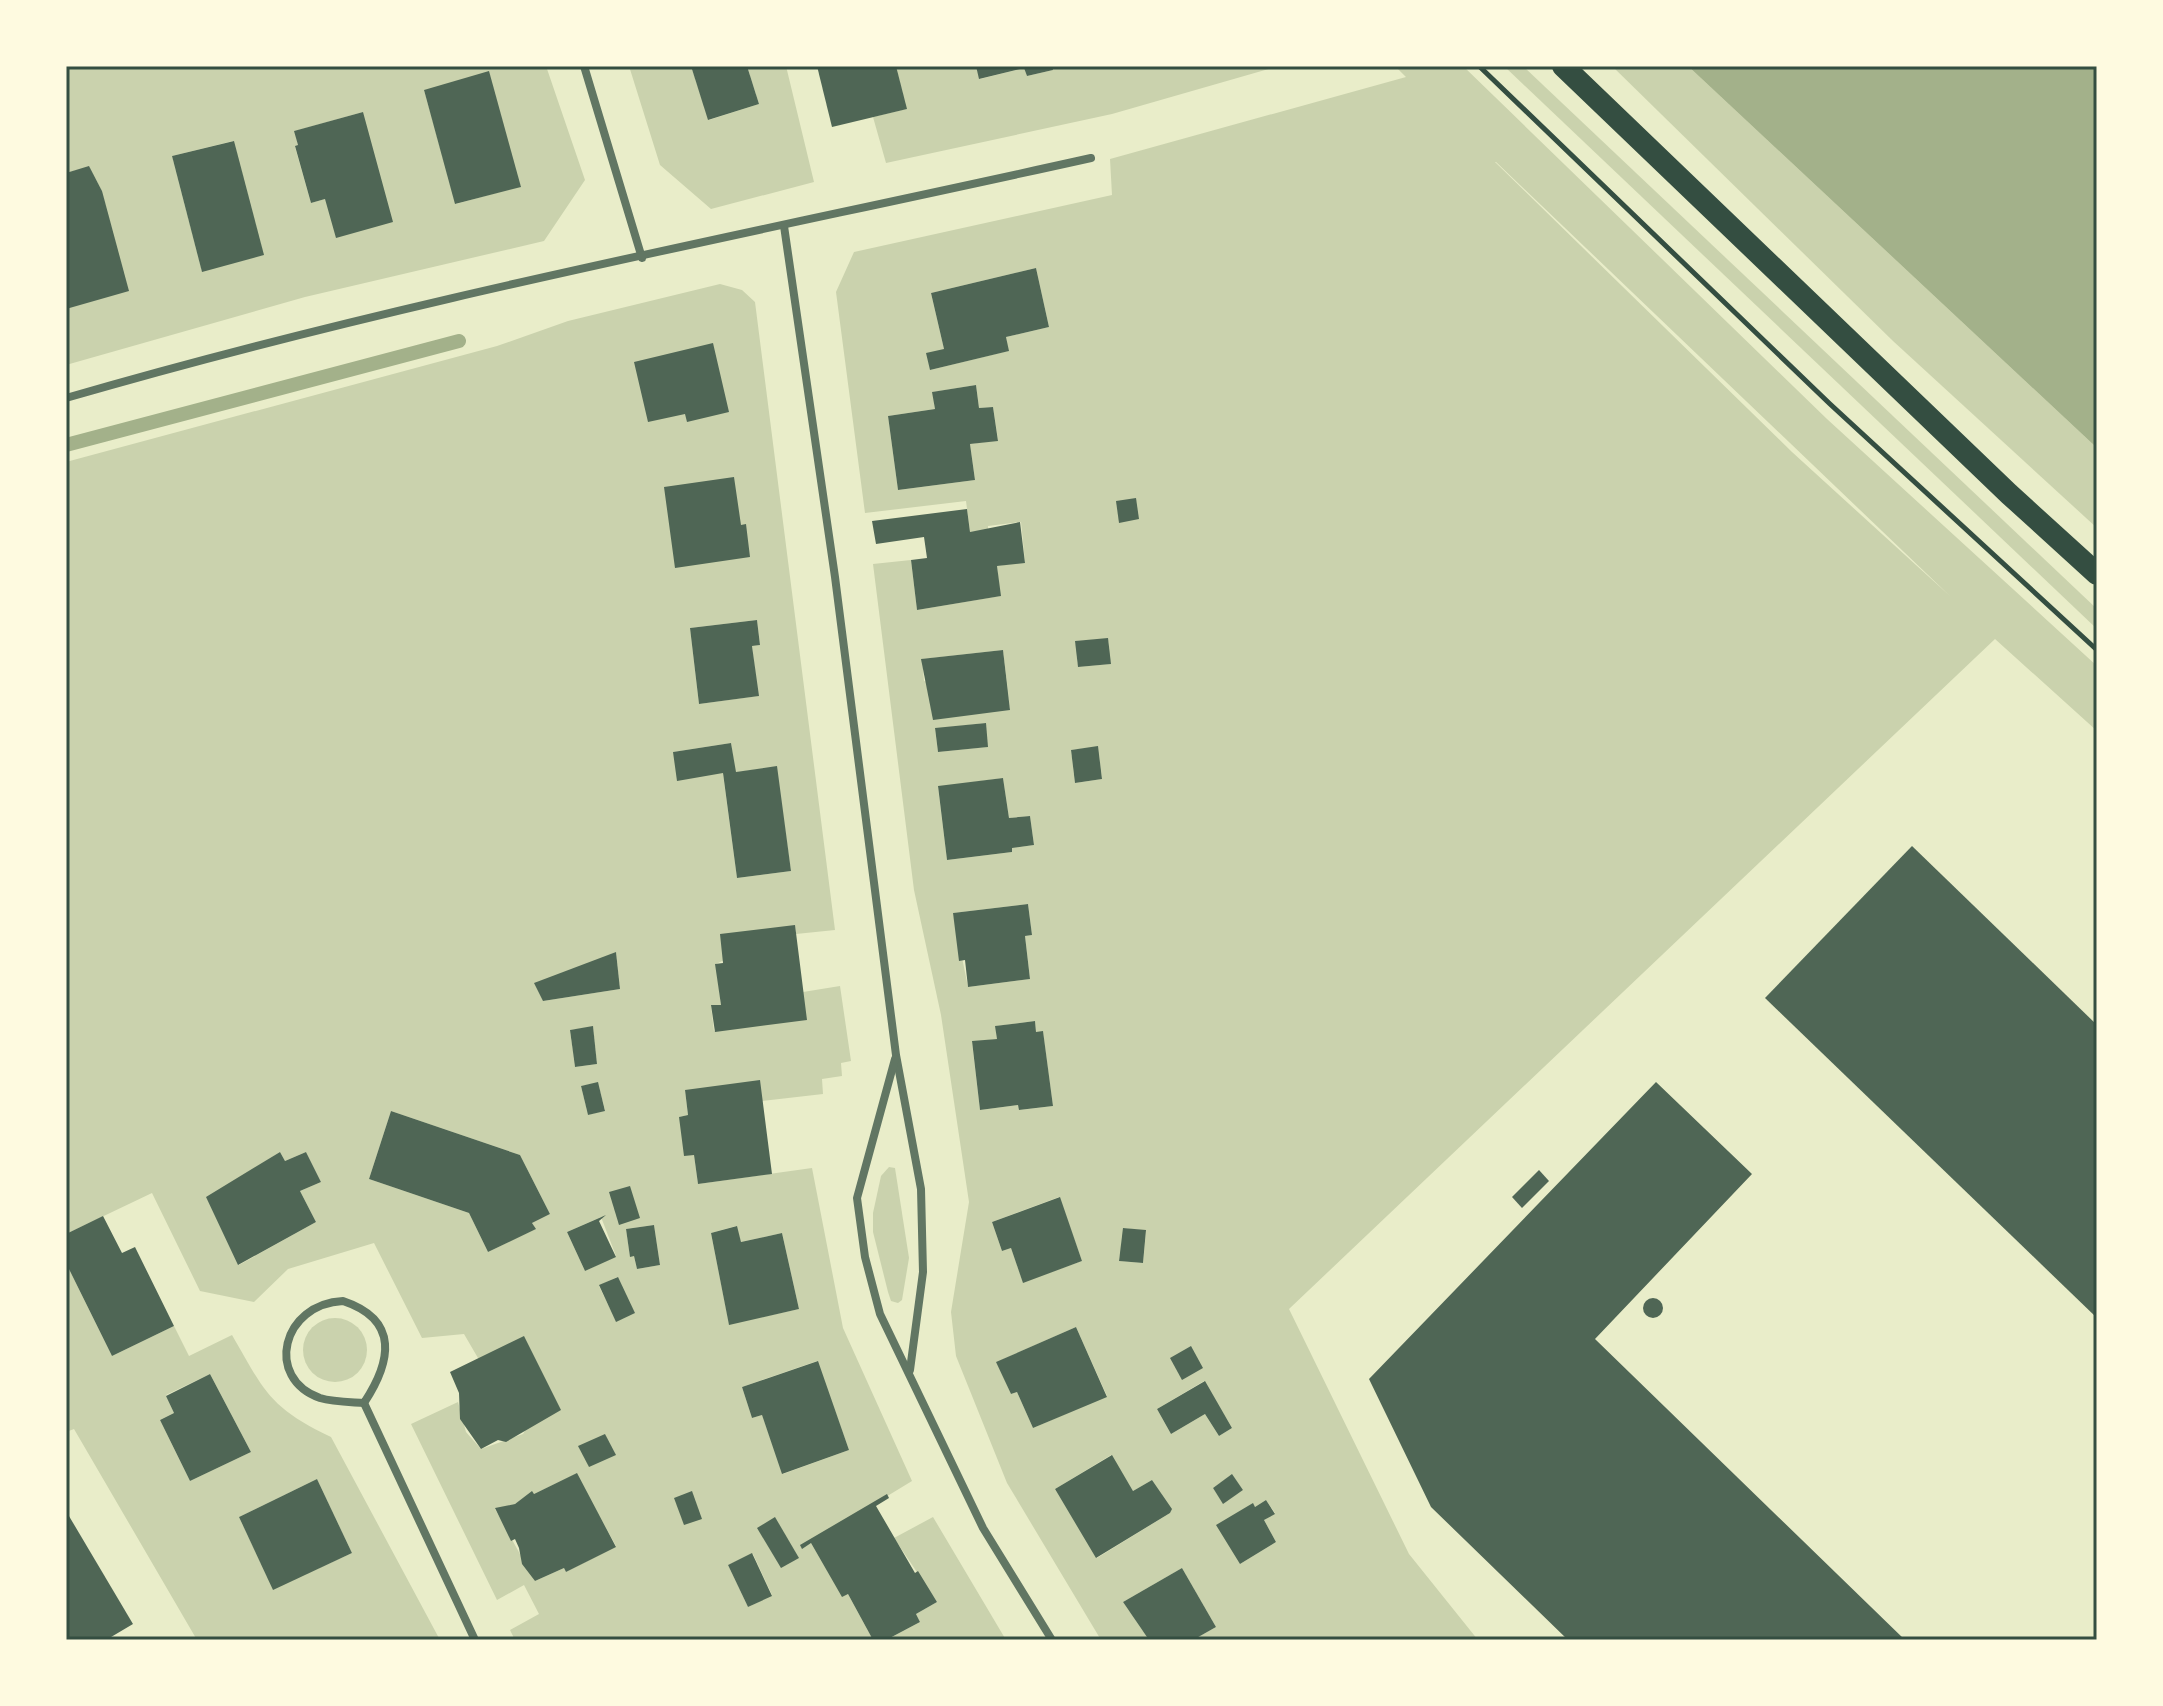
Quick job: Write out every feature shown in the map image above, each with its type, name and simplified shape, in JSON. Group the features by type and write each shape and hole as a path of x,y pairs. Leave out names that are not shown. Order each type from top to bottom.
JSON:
{"highway":[{"path":"1563,66 2009,494 2097,574"}],"street":[{"path":"584,66 642,258"},
{"path":"66,398 157,371 1091,158"},
{"path":"784,226 835,577 896,1055 921,1189 923,1272 910,1370"},
{"path":"896,1055 857,1198 865,1257 880,1314 910,1370 983,1528 1052,1640"},
{"path":"343,1301 361,1307 375,1318 384,1335 386,1352 382,1370 364,1403 321,1398 305,1389 292,1375 287,1357 288,1339 295,1322 308,1310 325,1302 343,1301"},
{"path":"364,1403 475,1640"}],"path":[{"path":"1479,66 1830,404 2097,650"}],"shaded area":[{"path":"66,66 546,66 585,180 544,241 305,297 66,365 66,309 102,191 89,167 66,173","holes":["424,90 521,186 456,204","363,112 325,199 311,203 295,147 298,145 295,131","233,141 263,255 202,271 172,156"]},
{"path":"629,66 675,66 677,69 691,66 709,120 759,104 747,66 786,66 814,182 711,209 660,165"},
{"path":"896,66 976,66 980,79 1024,68 1027,76 1053,70 1052,66 1279,66 1112,114 886,163 873,117 906,109"},
{"path":"1395,66 1463,66 1827,419 2097,666 2097,731 1995,639 1289,1309 1409,1554 1478,1640 1193,1640 1216,1627 1182,1568 1123,1602 1149,1640 1101,1640 1007,1483 956,1356 951,1312 969,1202 941,1015 914,890 873,564 911,560 917,610 1000,596 997,566 1025,562 1021,522 988,526 988,530 970,532 966,501 865,513 836,292 854,252 1112,195 1110,159 1406,77","holes":["1496,162 1950,596 1792,452","1036,268 1049,327 1006,337 1008,351 930,370 944,349 931,293","976,385 979,408 993,407 998,440 970,444 975,480 898,490 888,416 935,409 933,392","1108,639 1110,664 1078,667 1076,641","1003,650 1010,709 924,681 922,659","985,723 987,747 938,752 935,729","1098,747 1102,779 1075,783 1071,750","1003,778 1009,818 1030,816 1034,845 1012,848 1012,852 947,860 938,787","1028,904 1032,935 1025,936 1030,979 968,987 953,913","1035,1021 1036,1032 1043,1032 1053,1106 1020,1110 1018,1105 980,1110 972,1042 997,1039 996,1026","1059,1197 1082,1261 1023,1282 1011,1248 1002,1251 992,1222","1124,1228 1146,1231 1143,1263 1119,1261","1076,1327 1107,1396 1033,1428 1017,1392 1011,1394 997,1362","1204,1381 1232,1428 1219,1436 1205,1414 1171,1434 1157,1409","1111,1455 1133,1491 1152,1480 1171,1509 1170,1513 1097,1558 1055,1489","1232,1475 1243,1490 1223,1503 1213,1488","1266,1500 1275,1513 1264,1520 1276,1542 1240,1564 1253,1504 1255,1507"]},
{"path":"1504,66 1523,66 2097,609 2097,629"},
{"path":"1612,66 1688,66 2097,448 2097,528 1893,341"},
{"path":"1688,66 2097,66 2097,448"},
{"path":"720,284 742,290 755,302 835,930 796,934 795,926 716,964 721,1005 711,1006 714,1031 803,992 840,986 851,1061 841,1063 842,1076 822,1079 823,1094 762,1101 685,1090 688,1115 679,1117 694,1155 698,1184 812,1168 843,1328 912,1481 802,1548 811,1543 842,1596 848,1594 873,1640 806,1640 804,1637 798,1640 515,1640 510,1630 539,1614 524,1585 497,1600 411,1424 458,1402 466,1432 481,1449 523,1434 527,1427 560,1410 478,1358 464,1334 422,1338 374,1243 288,1269 254,1302 200,1291 152,1193 66,1234 66,462 497,346 568,321","holes":["757,620 760,645 752,646 758,696 699,704 690,628","731,743 735,771 673,752","776,767 791,871 737,878 723,774","616,952 620,989 543,1001","593,1027 597,1064 575,1067 570,1030","598,1083 605,1110 588,1115 581,1086","391,1111 520,1155 550,1214 532,1223 535,1229 488,1252 469,1213 369,1179","280,1152 285,1161 306,1152 321,1182 300,1191 316,1222 239,1265 207,1198","601,1217 616,1256 585,1271 567,1232","654,1225 660,1265 637,1269 634,1256 630,1256 626,1229","736,1226 741,1242 782,1233 799,1309 729,1324 711,1233","618,1277 616,1321 599,1286","817,1361 849,1450 783,1474 762,1415 752,1418 742,1387","576,1474 616,1546 566,1572 564,1568 535,1581 495,1509 515,1504 532,1492 534,1494","753,1554 772,1595 748,1607 728,1565"]},
{"path":"889,1167 895,1168 909,1258 902,1300 898,1303 891,1301 873,1232 873,1213 881,1176"},
{"path":"66,1263 112,1356 174,1326 189,1356 232,1335 261,1384 281,1407 331,1437 440,1640 197,1640 74,1429 66,1432","holes":["210,1374 251,1452 190,1481 160,1420 174,1413 166,1395","317,1479 352,1553 273,1589 239,1517"]},
{"path":"329,1318 341,1318 358,1327 365,1338 365,1362 358,1373 341,1382 329,1382 317,1377 308,1368 303,1356 303,1344 308,1332 317,1323"},
{"path":"933,1517 1006,1640 886,1640 920,1622 916,1614 937,1602 894,1538"}],"building":[{"path":"691,66 747,66 759,104 708,120"},
{"path":"817,66 896,66 907,109 832,127"},
{"path":"976,66 1052,66 1053,70 1027,76 1024,68 979,79"},
{"path":"489,71 521,187 455,204 424,90"},
{"path":"363,112 393,222 336,238 325,199 311,203 295,146 298,145 294,131"},
{"path":"234,141 264,255 202,272 172,156"},
{"path":"89,166 102,191 129,291 66,309 66,173"},
{"path":"1036,268 1049,327 1006,337 1009,351 930,370 926,353 944,349 931,293"},
{"path":"713,343 729,412 687,422 685,414 648,422 634,362"},
{"path":"976,385 979,408 993,407 998,441 970,444 975,480 898,490 888,416 935,409 932,392"},
{"path":"734,477 741,525 746,524 750,557 675,568 664,487"},
{"path":"1136,498 1139,519 1119,523 1116,501"},
{"path":"967,509 970,532 1020,522 1025,563 997,566 1001,596 917,610 911,560 927,558 924,537 876,544 872,521"},
{"path":"757,620 760,645 752,646 759,696 699,704 690,628"},
{"path":"1108,638 1111,664 1078,667 1075,641"},
{"path":"1003,650 1010,710 933,720 921,659"},
{"path":"986,723 988,747 938,752 935,728"},
{"path":"731,743 736,772 777,766 791,871 737,878 723,773 677,781 673,752"},
{"path":"1098,746 1102,779 1075,783 1071,750"},
{"path":"1003,778 1009,818 1030,816 1034,845 1012,848 1012,852 947,860 938,786"},
{"path":"1912,846 2097,1025 2097,1318 1765,998"},
{"path":"1028,904 1032,935 1025,936 1030,979 968,987 965,960 959,961 953,913"},
{"path":"795,925 807,1020 715,1032 711,1005 721,1005 715,964 723,963 720,934"},
{"path":"616,952 620,989 543,1001 534,983"},
{"path":"1035,1021 1036,1032 1043,1031 1053,1106 1019,1110 1018,1105 980,1110 972,1041 997,1039 995,1026"},
{"path":"593,1026 597,1064 575,1067 570,1030"},
{"path":"760,1080 772,1174 698,1184 694,1155 684,1156 679,1117 688,1115 685,1090"},
{"path":"598,1082 605,1111 588,1115 581,1086"},
{"path":"1656,1082 1752,1174 1595,1339 1905,1640 1568,1640 1431,1507 1369,1379"},
{"path":"391,1111 520,1155 550,1214 532,1223 536,1229 488,1252 469,1213 369,1179"},
{"path":"280,1152 285,1161 306,1152 321,1182 300,1191 316,1222 238,1265 206,1197"},
{"path":"1539,1170 1549,1181 1522,1208 1512,1197"},
{"path":"630,1186 640,1218 619,1225 609,1192"},
{"path":"1060,1197 1082,1261 1023,1283 1011,1248 1002,1251 992,1222"},
{"path":"606,1215 599,1221 616,1257 585,1271 567,1232"},
{"path":"103,1216 122,1253 135,1247 174,1326 112,1356 66,1263 66,1234"},
{"path":"654,1225 660,1265 637,1269 634,1256 630,1257 626,1229"},
{"path":"737,1226 741,1242 782,1233 799,1309 729,1325 711,1233"},
{"path":"1123,1228 1146,1230 1143,1263 1119,1261"},
{"path":"618,1277 635,1313 616,1322 599,1285"},
{"path":"1653,1298 1660,1301 1663,1308 1660,1315 1653,1318 1646,1315 1643,1308 1646,1301"},
{"path":"1076,1327 1107,1397 1033,1428 1017,1392 1011,1394 996,1362"},
{"path":"524,1336 561,1410 506,1442 498,1440 481,1449 460,1419 459,1393 450,1372"},
{"path":"1191,1346 1203,1368 1182,1380 1170,1358"},
{"path":"818,1361 849,1450 782,1474 762,1415 752,1418 742,1387"},
{"path":"210,1374 251,1452 190,1481 160,1420 174,1413 166,1396"},
{"path":"1205,1381 1232,1428 1219,1436 1205,1414 1171,1434 1157,1409"},
{"path":"605,1434 616,1455 589,1467 578,1446"},
{"path":"1112,1455 1133,1491 1152,1480 1172,1509 1096,1558 1055,1489"},
{"path":"577,1473 616,1547 566,1572 564,1568 535,1581 522,1564 515,1539 511,1541 495,1508 515,1504 532,1491 534,1494"},
{"path":"1232,1474 1243,1490 1223,1504 1213,1488"},
{"path":"317,1479 352,1553 273,1590 239,1517"},
{"path":"692,1491 702,1519 684,1525 674,1498"},
{"path":"887,1494 889,1498 876,1506 915,1573 918,1571 937,1602 916,1614 920,1622 886,1640 873,1640 848,1594 842,1597 811,1543 802,1549 800,1545"},
{"path":"1266,1500 1275,1514 1264,1520 1276,1542 1240,1564 1216,1525 1253,1503 1255,1507"},
{"path":"66,1511 133,1624 106,1640 66,1640"},
{"path":"775,1517 799,1558 781,1568 757,1528"},
{"path":"752,1553 772,1596 748,1607 728,1565"},
{"path":"1182,1568 1216,1627 1193,1640 1149,1640 1123,1602"}],"waterway":[{"path":"66,445 459,341"}]}
